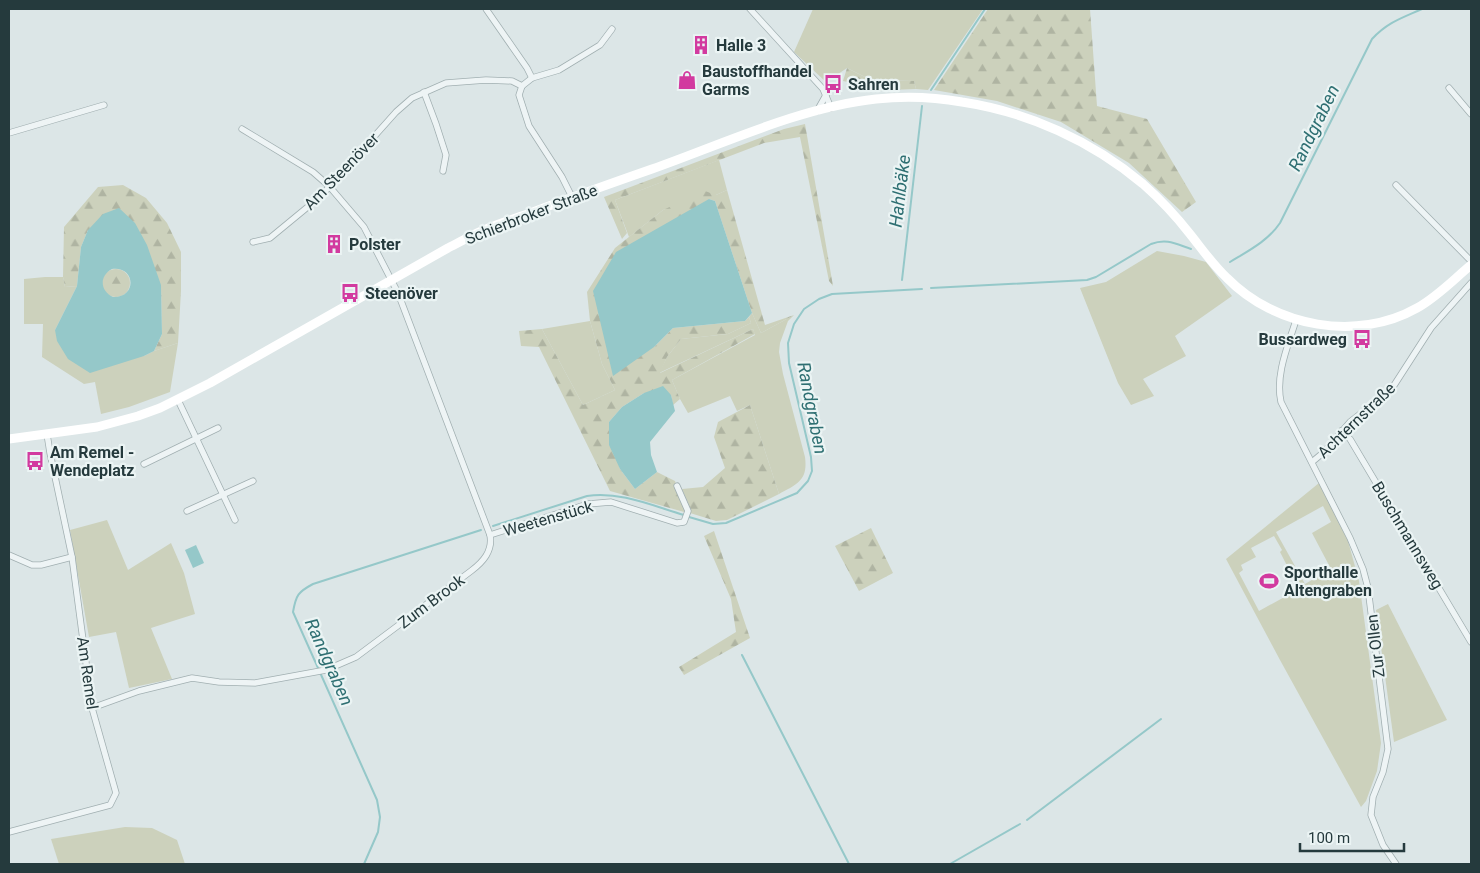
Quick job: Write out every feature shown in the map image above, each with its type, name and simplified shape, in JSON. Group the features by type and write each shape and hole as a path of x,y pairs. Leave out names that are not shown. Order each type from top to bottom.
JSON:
{"main road":[{"name":"Schierbroker Straße","path":"9,439 97,427 138,416 178,400 484,230 780,122 817,111 878,99 928,98 962,102 1008,112 1057,130 1101,154 1142,184 1170,210 1224,276 1238,289 1262,305 1296,320 1319,325 1339,326 1386,321 1419,307 1471,265"}],"street":[{"path":"486,9 532,78"},
{"path":"750,9 824,89 831,108"},
{"path":"572,197 562,177 529,126 519,95 522,86 532,78 559,70 600,45 612,28"},
{"name":"Am Steenöver","path":"253,242 270,238 321,196 396,112 412,98 446,83 486,80 512,81 522,86"},
{"path":"1449,88 1471,114"},
{"path":"424,92 446,155 443,171"},
{"path":"817,111 826,95"},
{"path":"9,133 104,105"},
{"path":"242,130 313,172 329,186 364,227 398,293 490,535"},
{"path":"1396,185 1471,261"},
{"name":"Achternstraße","path":"1312,462 1324,452 1350,422 1391,390 1431,328 1471,283"},
{"name":"Zur Ollen","path":"1296,320 1279,379 1279,392 1282,402 1350,538 1363,569 1368,588 1388,749 1383,772 1373,797 1371,815 1384,845 1396,864"},
{"path":"178,400 235,520"},
{"path":"144,464 218,428"},
{"name":"Buschmannsweg","path":"1342,431 1350,439 1471,642"},
{"name":"Am Remel","path":"9,832 110,805 116,794 92,708 72,557 50,453 48,434"},
{"path":"187,511 253,481"},
{"name":"Weetenstück","path":"490,535 588,504 611,502 677,523 684,522 688,511 678,486"},
{"name":"Zum Brook","path":"92,708 139,691 192,678 219,682 255,683 313,674 356,657 471,572 488,553 491,541 490,535"},
{"path":"9,554 32,565 41,565 72,557"}],"green space":[{"path":"813,9 983,9 928,90 916,89 914,81 871,80 847,68 826,82 794,52"},
{"path":"988,9 1090,9 1097,106 1147,119 1196,202 1182,212 1129,163 1061,122 997,101 934,90"},
{"path":"847,68 871,80 914,81 916,89 866,91 857,84 843,81"},
{"path":"805,124 833,286 829,281 800,137 764,143 615,200 627,233 622,239 604,197 784,129"},
{"path":"719,160 727,190 663,210 629,237 615,200"},
{"path":"123,185 146,198 167,223 181,252 178,343 154,351 162,334 161,286 88,230 81,247 77,286 65,287 63,277 64,227 98,187"},
{"path":"727,190 765,325 794,315 761,333 752,313 715,201 709,199 654,347 673,328 745,321 749,317 751,323 728,334 681,339 667,357 660,373 753,329 755,334 672,380 680,399 673,405 671,395 644,393 622,407 609,422 620,469 635,489 657,472 675,481 685,509 684,512 610,491 539,347 521,346 519,331 542,329 583,405 615,390 602,364 590,321 587,292 615,248 663,210 705,191 716,195"},
{"path":"1157,251 1206,262 1232,296 1175,336 1186,356 1143,379 1154,396 1131,405 1118,383 1080,288 1106,282"},
{"path":"116,269 126,273 130,283 126,293 116,297 106,293 102,283 106,273"},
{"path":"63,277 65,287 77,286 55,330 144,356 178,343 170,392 129,407 101,414 95,382 84,384 42,357 43,324 24,324 24,279"},
{"path":"752,313 761,333 794,315 788,321 780,343 779,352 806,465 800,480 779,494 750,405 737,411 730,396 688,413 672,380 755,335 753,329 659,373 667,357 681,339 728,334 751,323 749,317"},
{"path":"590,321 602,364 615,390 583,405 542,329"},
{"path":"750,405 779,494 727,520 716,521 690,513 691,510 682,489 703,487 725,468 714,437 718,422"},
{"path":"1319,483 1348,541 1359,581 1381,743 1377,771 1366,801 1361,807 1280,660 1226,559","holes":["1323,506 1331,522 1312,533 1331,569 1305,584 1276,532","1274,536 1299,589 1259,611 1239,573 1243,570 1241,565 1256,557 1251,548"]},
{"path":"107,520 128,570 171,543 184,573 195,614 151,628 172,679 129,688 116,632 89,637 70,530"},
{"path":"871,528 893,573 859,591 835,546"},
{"path":"714,531 750,638 684,675 679,667 736,632 731,599 704,536"},
{"path":"1388,604 1447,720 1394,742 1376,610"},
{"path":"125,827 152,828 177,840 185,864 59,864 51,839"}],"water":[{"path":"709,199 715,201 752,313 745,321 673,328 654,347 613,376 593,291 616,252"},
{"path":"119,208 135,223 147,245 161,285 162,334 154,351 90,373 68,359 57,341 55,330 77,286 81,247 88,230 103,214","holes":["112,269 120,269 126,272 129,277 130,288 121,296 113,297 106,291 103,279"]},
{"path":"663,386 671,395 675,411 650,442 651,455 657,472 635,489 620,469 609,445 609,422 622,407 644,393"},
{"path":"196,545 204,563 193,568 185,550"}],"waterway":[{"name":"Hahlbäke","path":"931,90 985,9"},
{"name":"Randgraben","path":"1230,262 1264,240 1280,223 1372,39 1390,24 1422,9"},
{"name":"Hahlbäke","path":"902,280 922,106"},
{"name":"Randgraben","path":"931,288 1087,280 1096,277 1157,242 1171,242 1191,249"},
{"name":"Randgraben","path":"689,517 713,524 726,523 797,493 808,481 812,471 811,457 789,363 788,343 794,324 804,309 819,299 832,294 922,289"},
{"name":"Randgraben","path":"493,526 587,496 599,495 624,497 684,515"},
{"name":"Randgraben","path":"364,864 378,832 380,817 377,800 293,612 295,602 298,595 313,584 481,530"},
{"path":"742,655 849,864"},
{"path":"1027,820 1161,719"},
{"path":"950,864 1020,824"}],"place":[{"name":"Halle 3","path":"701,45"},
{"name":"Baustoffhandel Garms","path":"687,80"},
{"name":"Sahren","path":"833,84"},
{"name":"Polster","path":"334,244"},
{"name":"Steenöver","path":"350,293"},
{"name":"Bussardweg","path":"1362,339"},
{"name":"Am Remel - Wendeplatz","path":"35,461"},
{"name":"Sporthalle Altengraben","path":"1269,581"}]}
